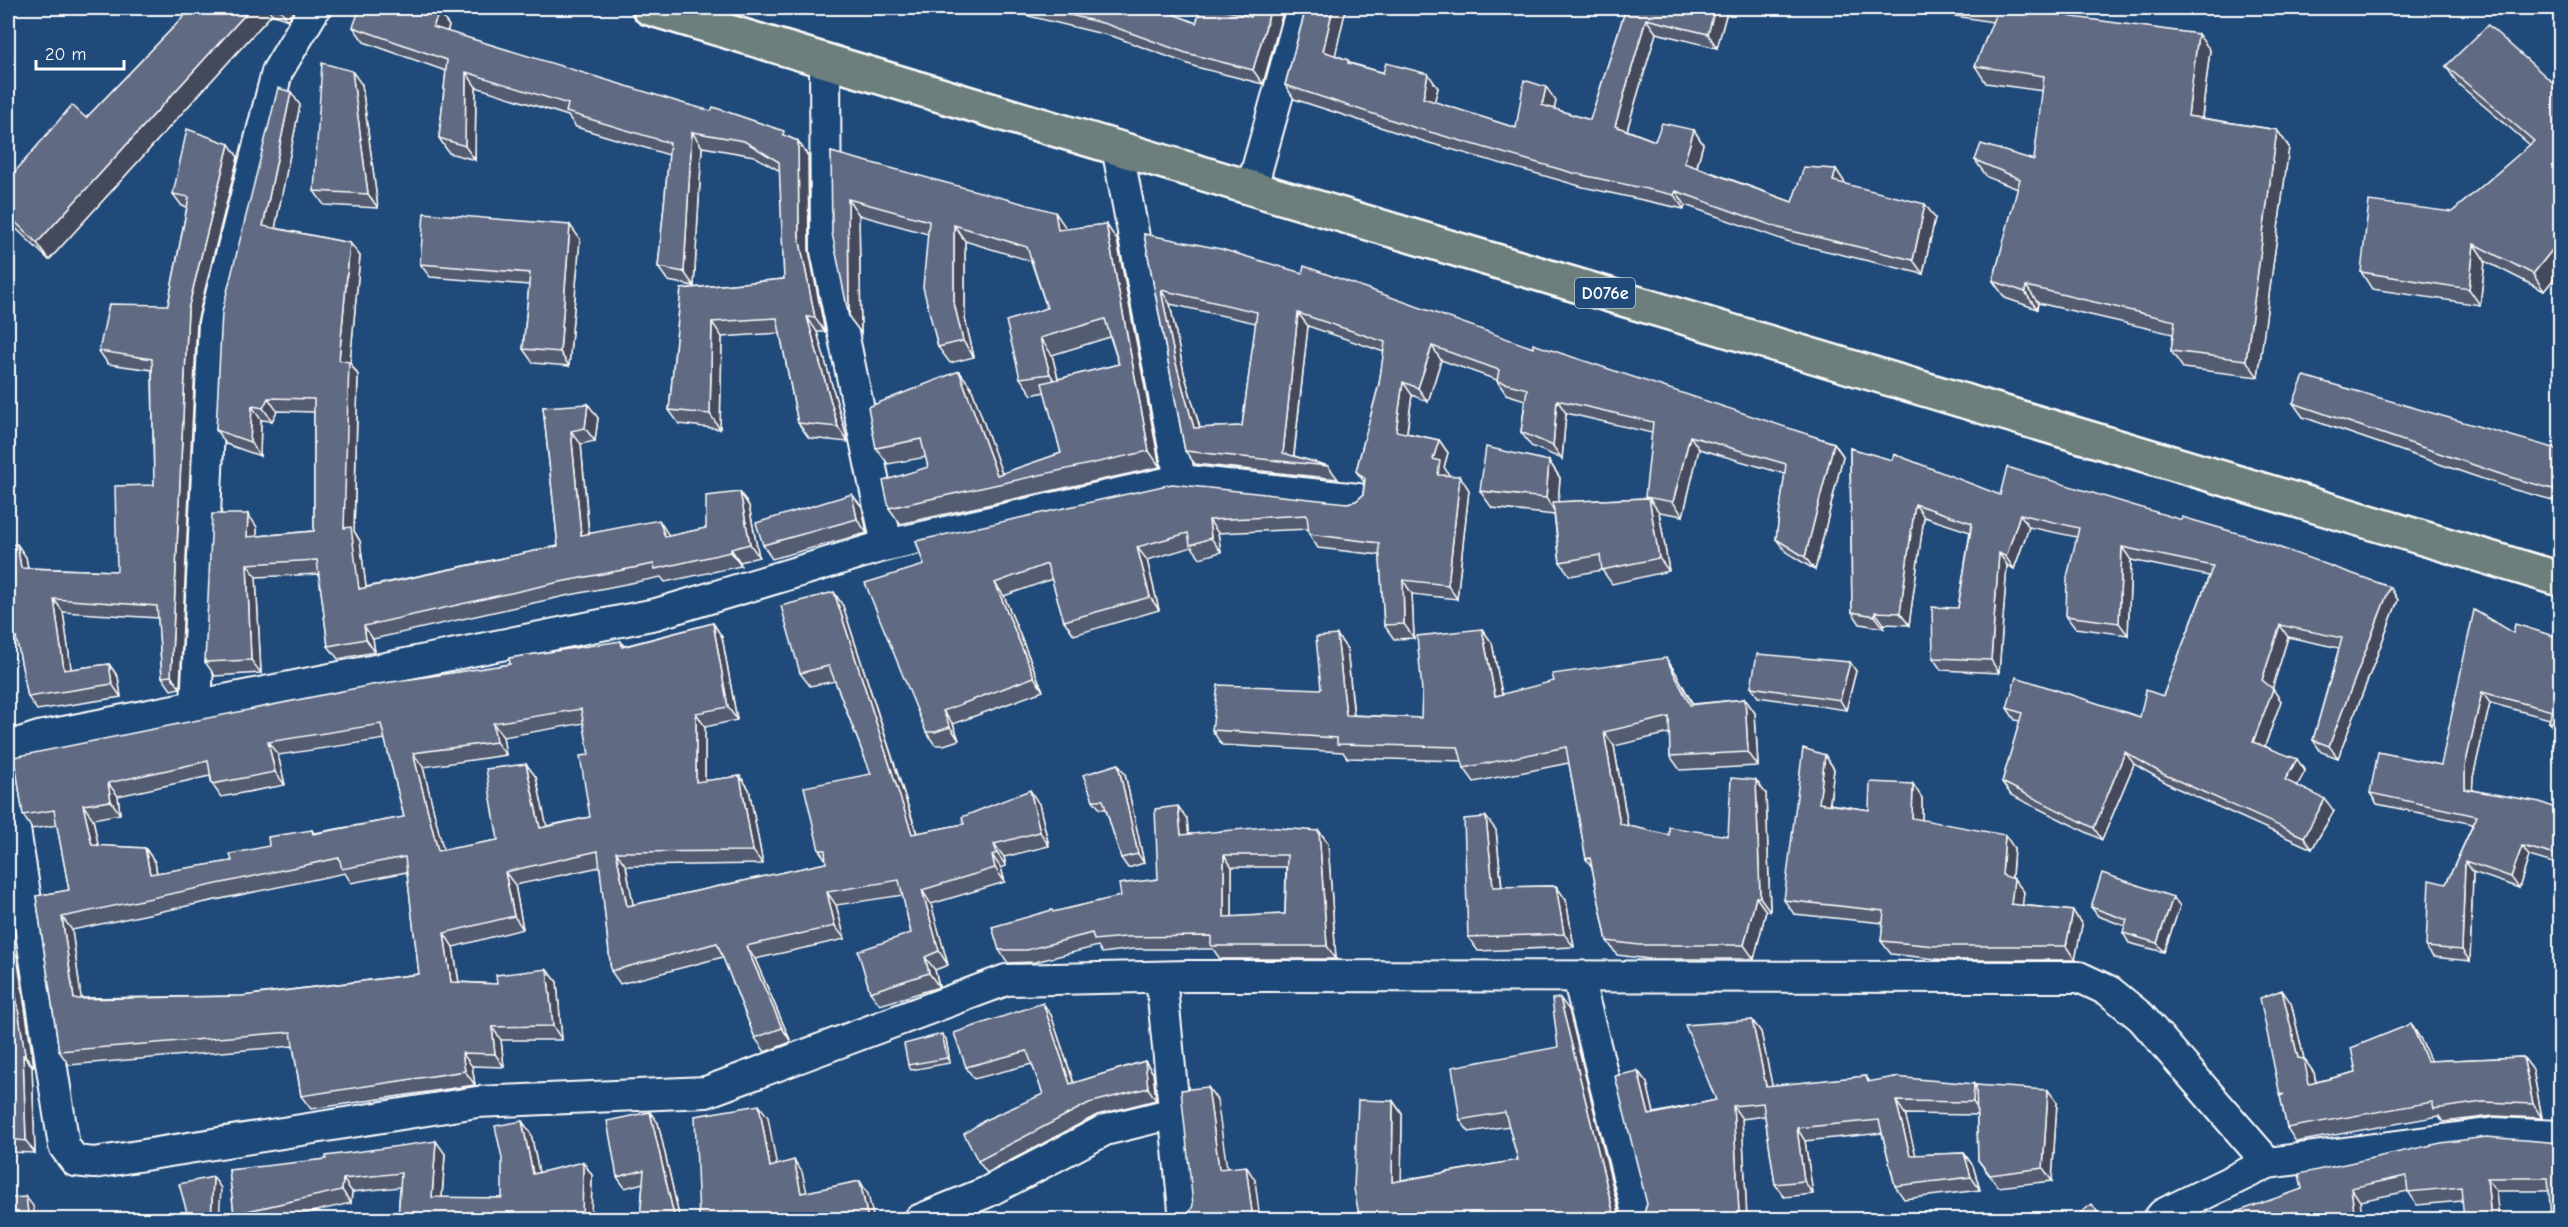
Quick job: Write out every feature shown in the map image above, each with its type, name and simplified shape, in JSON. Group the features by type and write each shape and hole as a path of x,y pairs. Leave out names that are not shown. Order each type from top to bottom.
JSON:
{"main road":[{"name":"D076e","path":"651,8 2560,579"}],"street":[{"path":"196,706 214,323 277,72 315,8"},
{"path":"1252,188 1302,8"},
{"path":"825,60 826,251 887,544"},
{"path":"1117,147 1180,480"},
{"path":"8,747 39,737 656,614 887,544 1180,480 1358,499"},
{"path":"8,784 64,1146 75,1161 94,1163 477,1102 706,1092 1006,980 1161,977 2079,977 2109,991 2141,1017 2268,1163"},
{"path":"1161,977 1185,1220"},
{"path":"1578,977 1639,1220"},
{"path":"919,1220 987,1192 1105,1130 1174,1113"},
{"path":"2158,1220 2163,1214 2268,1163 2495,1133 2560,1136"}],"building":[{"path":"192,8 251,8 37,243 8,215 8,180 72,105 86,118"},
{"path":"360,8 427,8 439,12 433,27 682,103 711,111 713,107 784,131 783,135 798,141 799,237 815,318 807,317 838,427 798,423 777,318 712,322 710,414 669,410 681,289 784,279 779,162 744,141 692,132 684,272 658,267 670,143 566,112 568,104 466,72 465,146 439,138 447,60 353,27"},
{"path":"1042,8 1158,8 1196,23 1201,8 1217,8 1251,17 1252,8 1271,8 1253,70 1186,53 1106,24"},
{"path":"1306,8 1333,8 1323,51 1348,60 1348,63 1383,73 1386,63 1428,74 1423,98 1516,128 1524,80 1546,87 1542,105 1590,120 1626,8 1715,8 1708,34 1646,19 1615,126 1655,141 1662,123 1694,130 1684,163 1792,202 1804,167 1836,169 1833,181 1925,204 1913,260 1779,228 1676,191 1674,195 1573,173 1416,128 1285,85"},
{"path":"1998,8 2034,8 2073,17 2198,34 2188,116 2277,130 2246,360 2171,351 2175,321 2026,286 2025,292 1993,281 2020,179 1975,160 1981,144 2034,160 2044,76 1975,66"},
{"path":"2488,25 2560,89 2560,240 2533,274 2474,244 2469,289 2361,272 2369,201 2452,212 2534,141 2446,66"},
{"path":"322,63 352,71 368,194 314,191"},
{"path":"278,88 291,92 263,226 350,243 339,360 349,362 344,528 351,527 359,589 558,546 543,407 588,404 585,428 571,431 581,535 659,520 665,537 706,528 706,496 740,492 750,544 731,549 731,552 655,569 654,564 555,583 364,626 366,639 328,646 317,560 247,564 251,660 205,662 212,514 248,514 247,537 314,531 314,399 268,398 263,408 252,406 250,442 216,430 222,312"},
{"path":"187,129 229,144 188,309 171,676 162,677 157,606 54,599 64,670 109,664 112,684 28,697 8,602 8,545 17,544 21,568 117,571 115,486 154,485 152,359 99,351 109,304 168,305 189,197 173,194"},
{"path":"831,152 1055,212 1058,230 1106,224 1149,451 889,508 883,481 928,467 921,439 876,448 868,407 959,371 997,475 1061,453 1042,383 1119,364 1105,319 1040,338 1050,374 1020,378 1006,321 1047,308 1027,247 954,225 954,303 963,341 938,347 923,287 929,221 848,199 849,317 832,233"},
{"path":"424,213 570,225 560,352 523,349 530,273 420,264"},
{"path":"1144,234 1221,249 1302,273 1304,266 1533,348 1533,344 1834,443 1805,557 1776,539 1786,464 1690,436 1673,502 1645,497 1653,422 1557,400 1553,446 1521,432 1527,389 1497,381 1499,370 1432,346 1418,388 1403,382 1396,431 1439,440 1433,459 1440,461 1438,475 1460,476 1448,585 1403,580 1404,624 1384,625 1379,543 1309,534 1307,515 1209,520 1211,538 1190,545 1188,533 1137,547 1150,597 1064,621 1047,564 995,583 1034,677 943,711 950,727 935,732 926,732 865,583 924,565 916,541 1172,484 1347,503 1356,501 1363,495 1365,479 1356,471 1379,384 1385,342 1298,313 1283,453 1328,466 1185,451","holes":["1161,290 1257,312 1242,426 1194,428 1175,360"]},
{"path":"2304,376 2560,450 2560,491 2506,476 2293,403"},
{"path":"1486,447 1549,461 1546,498 1480,491"},
{"path":"1850,448 1892,460 1894,454 2000,495 2007,467 2182,520 2182,517 2244,535 2390,587 2329,746 2313,740 2342,638 2280,625 2262,680 2273,689 2253,742 2297,759 2285,780 2325,799 2304,837 2163,774 2125,752 2094,828 2002,782 2022,713 2007,708 2016,677 2140,717 2146,690 2163,696 2213,566 2122,547 2119,623 2066,616 2067,577 2079,528 2020,514 2006,557 1999,553 1991,660 1933,658 1932,607 1958,608 1972,523 1915,504 1900,613 1875,612 1875,616 1852,612"},
{"path":"852,494 857,519 763,545 756,523"},
{"path":"1649,498 1659,558 1602,570 1600,555 1560,562 1553,502"},
{"path":"834,592 912,834 964,824 962,817 1030,790 1040,832 994,844 997,853 992,855 995,868 922,890 939,951 925,957 929,973 870,992 858,951 911,933 899,880 827,892 835,926 746,946 782,1028 755,1038 717,943 611,971 598,851 505,872 514,916 444,933 451,982 497,984 496,975 547,969 553,1026 492,1027 495,1054 462,1053 465,1071 301,1096 291,1032 59,1051 36,896 69,890 54,810 23,815 16,768 9,758 372,685 510,664 509,658 621,641 622,647 713,623 728,707 696,713 696,782 740,776 753,851 616,852 627,906 826,863 825,850 819,850 804,787 871,774 829,666 800,673 781,606","holes":["581,709 589,755 580,756 590,817 540,828 526,764 486,769 498,840 438,851 413,753 496,742 493,723","381,724 404,817 313,834 312,830 268,837 269,846 230,854 232,861 150,874 145,848 92,845 83,805 111,801 108,783 208,761 212,784 275,772 268,742","405,857 419,974 242,996 74,999 62,917 339,858 342,869"]},
{"path":"2474,610 2513,633 2515,624 2560,638 2560,723 2549,722 2552,711 2482,692 2465,766 2465,789 2540,802 2560,810 2560,856 2522,846 2511,877 2465,861 2462,950 2426,947 2429,880 2446,884 2477,816 2370,793 2378,752 2441,765"},
{"path":"1482,629 1495,696 1554,681 1552,674 1666,658 1690,705 1745,699 1748,752 1670,756 1669,717 1604,732 1620,824 1669,835 1669,827 1728,836 1731,778 1756,780 1760,897 1756,897 1744,945 1639,945 1607,941 1590,858 1586,859 1566,747 1464,768 1458,747 1337,744 1337,738 1212,730 1218,685 1321,689 1316,637 1337,635 1346,715 1421,718 1422,691 1417,636"},
{"path":"1757,654 1850,662 1840,700 1751,687"},
{"path":"1803,748 1825,755 1819,803 1869,810 1870,782 1913,784 1912,818 2005,835 2002,875 2014,879 2011,904 2073,911 2066,946 1936,946 1881,941 1884,911 1784,900"},
{"path":"1118,764 1138,854 1121,858 1103,800 1093,800 1083,775"},
{"path":"1178,806 1181,835 1265,827 1319,831 1327,946 1211,946 1211,936 1125,937 1094,940 1092,933 1027,950 999,950 992,927 1052,910 1053,912 1121,896 1119,884 1158,879 1155,809","holes":["1224,855 1287,855 1285,914 1224,917"]},
{"path":"1486,817 1493,887 1556,886 1564,934 1468,937 1464,819"},
{"path":"2102,873 2173,897 2157,943 2123,933 2127,920 2091,907"},
{"path":"8,943 25,1055 23,1055 26,1141 8,1139"},
{"path":"2282,990 2298,1058 2304,1059 2309,1084 2356,1072 2351,1048 2411,1024 2427,1061 2523,1057 2533,1104 2483,1102 2434,1109 2432,1102 2287,1128 2280,1096 2284,1094 2280,1095 2260,998"},
{"path":"1560,998 1613,1211 1618,1220 1487,1220 1487,1214 1451,1220 1360,1220 1354,1189 1358,1100 1393,1101 1392,1182 1518,1160 1505,1112 1460,1120 1452,1067 1558,1047 1552,999"},
{"path":"1043,1003 1070,1084 1145,1061 1148,1088 1089,1103 978,1161 964,1134 985,1120 1043,1094 1027,1051 966,1067 954,1033"},
{"path":"1752,1020 1766,1086 1866,1076 1868,1082 1894,1077 1974,1084 1973,1102 1896,1101 1910,1155 1964,1153 1971,1177 1895,1186 1879,1120 1797,1128 1804,1181 1775,1184 1763,1103 1733,1106 1739,1213 1700,1220 1642,1220 1647,1204 1615,1076 1638,1071 1649,1115 1716,1100 1685,1025"},
{"path":"942,1034 947,1058 908,1065 904,1044"},
{"path":"1976,1085 2048,1090 2043,1168 1990,1175 1978,1160"},
{"path":"1208,1087 1219,1169 1246,1166 1253,1220 1187,1220 1193,1205 1181,1090"},
{"path":"759,1105 770,1167 794,1160 801,1193 860,1181 868,1220 699,1220 695,1116"},
{"path":"650,1112 675,1220 640,1220 644,1170 617,1177 607,1121"},
{"path":"522,1121 533,1174 583,1162 582,1220 398,1220 401,1173 343,1179 342,1190 234,1214 229,1170 326,1159 326,1156 436,1141 432,1197 502,1198 502,1158 495,1126"},
{"path":"2486,1137 2560,1143 2560,1220 2551,1220 2548,1178 2487,1178 2491,1220 2464,1220 2461,1187 2408,1192 2406,1176 2351,1188 2355,1220 2213,1220 2302,1189 2299,1174 2441,1143"},
{"path":"213,1177 211,1220 179,1220 179,1218 188,1216 179,1184"},
{"path":"26,1197 29,1220 8,1220 8,1198"},
{"path":"2092,1204 2103,1220 2071,1220"},
{"path":"997,1215 997,1220 975,1220"}]}
